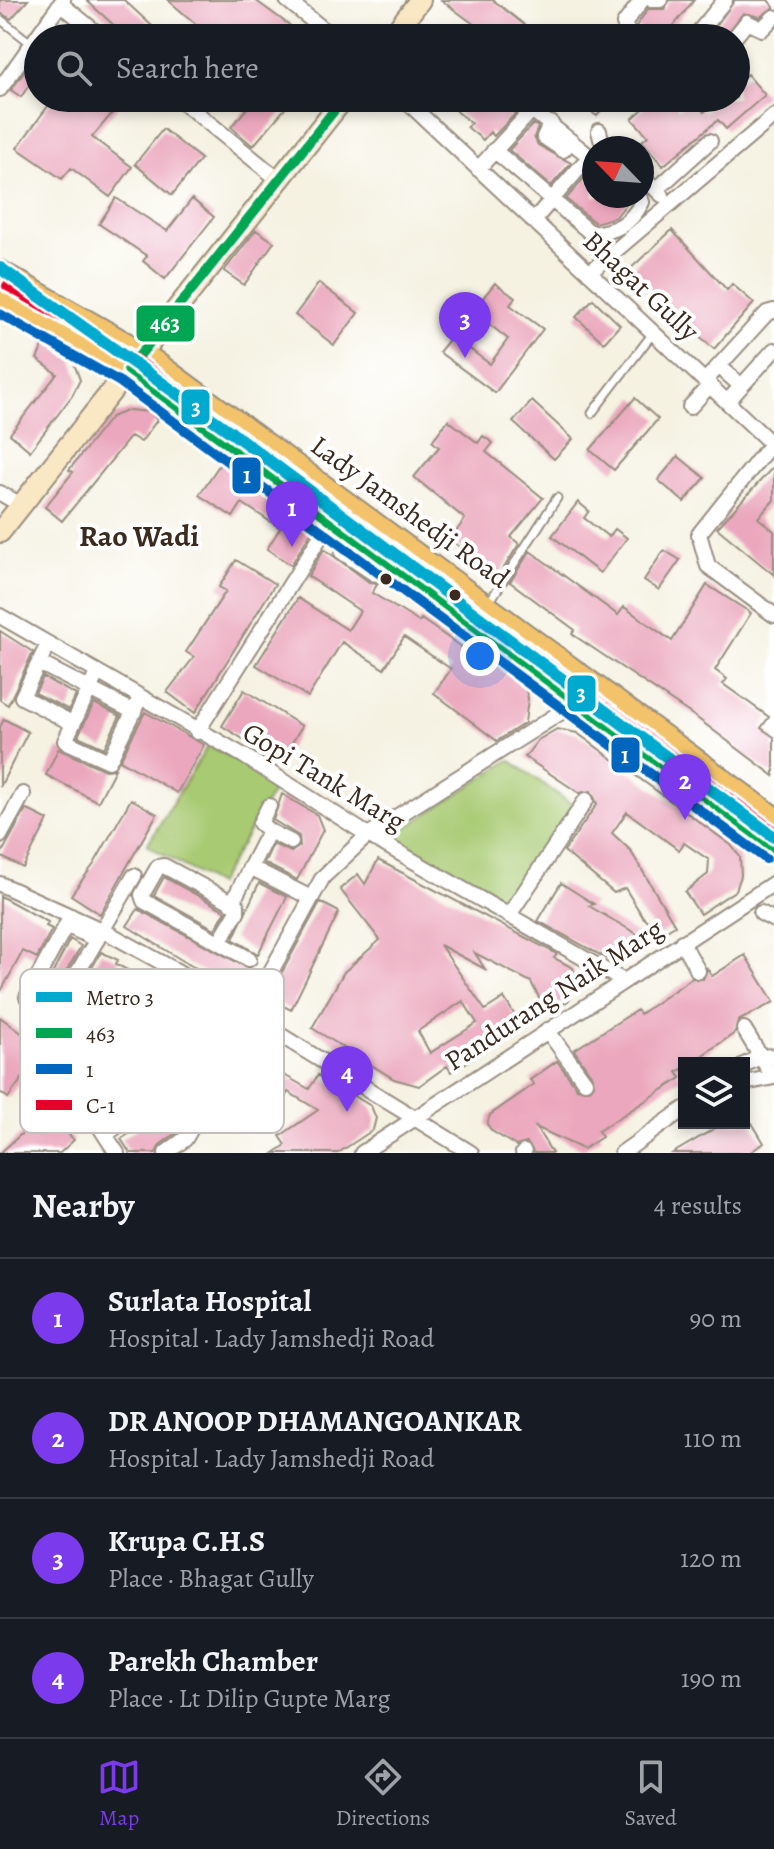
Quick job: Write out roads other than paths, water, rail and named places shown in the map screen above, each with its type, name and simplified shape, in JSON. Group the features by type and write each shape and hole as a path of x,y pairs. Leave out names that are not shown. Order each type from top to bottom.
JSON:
{"main road":[{"path":"402,24 420,0"},
{"path":"0,532 333,112"},
{"name":"Lady Jamshedji Road","path":"0,272 487,606 774,818"},
{"name":"Lady Jamshedji Road","path":"0,298 135,362 339,526 774,848"}],"street":[{"path":"287,0 317,24"},
{"path":"624,24 642,0"},
{"path":"652,0 660,0"},
{"path":"705,24 725,0"},
{"path":"46,24 62,2 87,24"},
{"path":"745,24 762,29 774,17"},
{"path":"0,89 24,55"},
{"path":"195,112 279,180"},
{"name":"Bhagat Gully","path":"418,112 772,445"},
{"path":"478,169 527,112"},
{"path":"537,112 582,150"},
{"path":"589,273 774,116"},
{"path":"599,131 600,136"},
{"path":"657,189 707,139 726,157"},
{"path":"494,150 592,234 622,228 639,208"},
{"path":"533,221 582,168"},
{"path":"654,186 672,203"},
{"path":"690,407 719,366 767,313 774,311"},
{"path":"727,402 774,350"},
{"path":"719,366 741,386"},
{"path":"772,445 699,534 708,566 774,615"},
{"path":"0,493 21,505"},
{"path":"197,732 339,526"},
{"name":"Gopi Tank Marg","path":"0,616 97,673 137,705 244,756 368,835 622,980"},
{"path":"48,644 22,697 72,723"},
{"path":"39,663 89,689 137,705 109,761 64,740 72,723 89,689 97,673"},
{"path":"272,969 323,877 368,835 577,702"},
{"path":"0,836 23,794"},
{"path":"509,915 586,800"},
{"path":"269,806 260,823 291,842"},
{"path":"232,903 269,831"},
{"path":"219,942 239,908 161,865 142,895 144,901 249,959"},
{"path":"250,867 311,898"},
{"path":"81,969 134,876"},
{"name":"Pandurang Naik Marg","path":"362,1153 774,883"},
{"path":"0,884 162,969"},
{"path":"42,969 68,920"},
{"path":"682,942 698,971"},
{"path":"744,1029 767,1056 773,1077 750,1082"},
{"path":"547,1030 585,1082"},
{"path":"284,1038 471,1153"},
{"path":"622,1153 678,1113"},
{"path":"108,1133 105,1135 117,1153"},
{"path":"166,1153 188,1133"}],"lane":[{"path":"0,19 24,38"},
{"path":"592,413 653,333"},
{"path":"487,606 557,498"}],"metro line":[{"name":"3","path":"0,268 232,433 774,837"}],"place":[{"name":"Krupa C.H.S","path":"465,358"},
{"name":"Surlata Hospital","path":"292,547"},
{"name":"DR ANOOP DHAMANGOANKAR","path":"685,820"},
{"name":"Parekh Chamber","path":"347,1112"}],"district":[{"name":"Rao Wadi","path":"139,536"}]}
